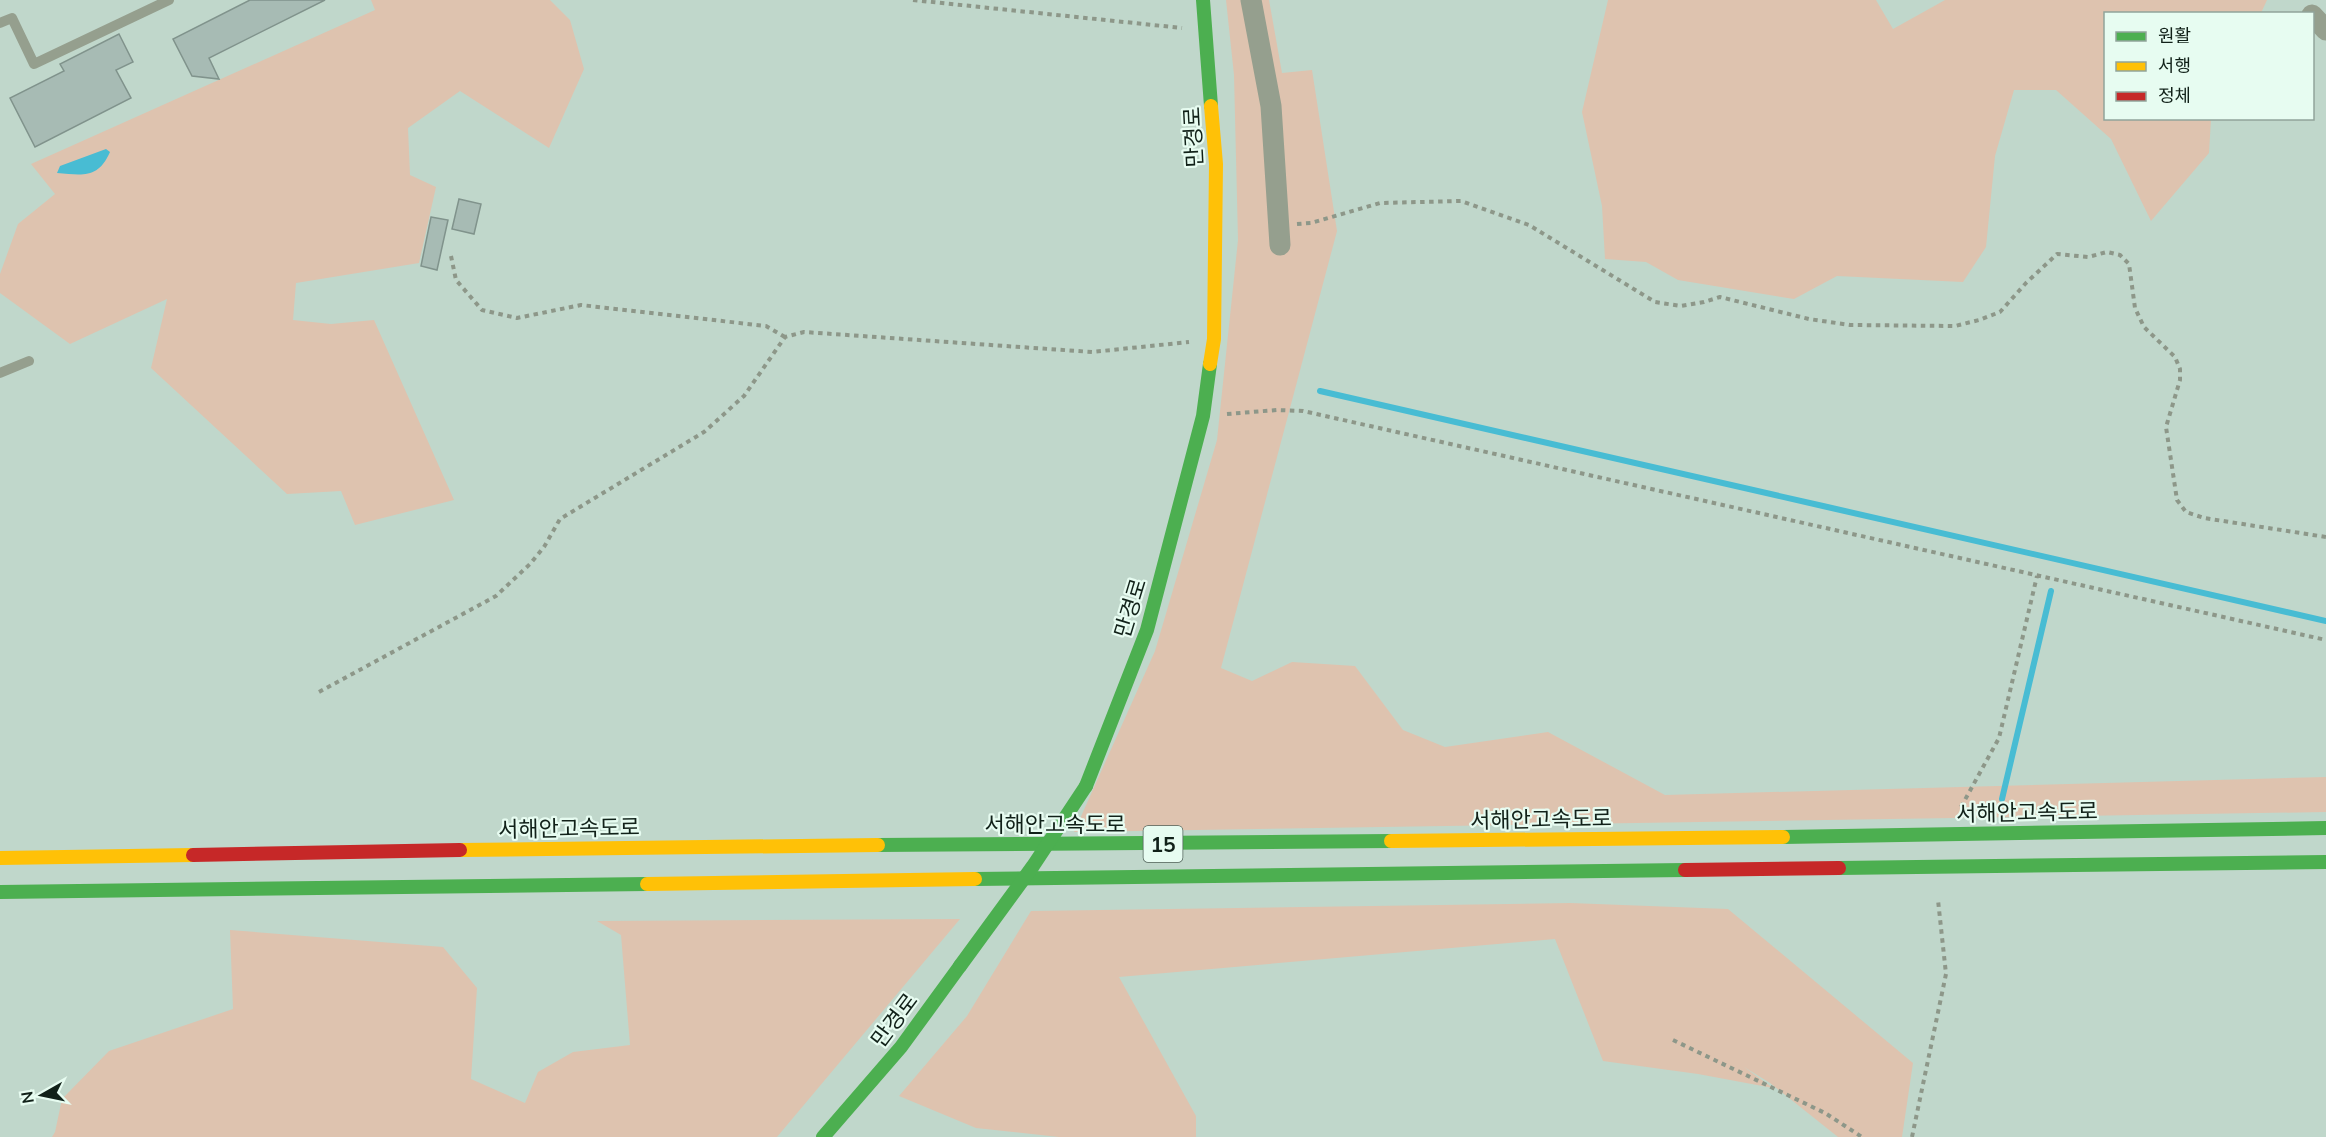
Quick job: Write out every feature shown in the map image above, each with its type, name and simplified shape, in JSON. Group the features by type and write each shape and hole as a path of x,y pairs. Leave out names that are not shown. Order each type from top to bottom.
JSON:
{"main road":[{"name":"만경로","path":"823,1137 901,1047 1033,866 1086,786 1147,630 1203,416 1214,339 1216,164 1203,0"},
{"name":"서해안고속도로","path":"0,858 589,848 1700,838 2326,828"},
{"name":"15","path":"0,892 2326,862"}],"street":[{"path":"1251,0 1272,106 1279,235"},
{"path":"2299,0 2310,12"},
{"path":"2314,16 2326,30"}],"lane":[{"path":"0,23 12,18 34,64 169,0"},
{"path":"0,373 29,361"}],"path":[{"path":"913,0 1206,31"},
{"path":"1279,235 1380,203 1461,201 1528,225 1655,302 1681,306 1720,297 1809,320 1850,325 1955,326 1979,320 2000,312 2057,254 2088,257 2107,252 2120,255 2128,264 2135,308 2144,327 2175,357 2180,369 2180,380 2166,427 2177,500 2187,512 2204,518 2326,537"},
{"path":"451,256 456,280 483,310 517,318 581,305 766,326 785,337"},
{"path":"320,692 496,596 530,564 544,547 560,519 704,432 744,396 785,337 804,332 1092,352 1214,339"},
{"path":"1203,416 1277,410 1303,411 2326,640"},
{"path":"1959,811 1965,796 1999,738 2037,576"},
{"path":"1912,1137 1946,975 1938,900"},
{"path":"1673,1040 1825,1113 1862,1137"}],"shaded area":[{"path":"371,0 550,0 570,20 584,69 549,148 460,91 408,128 410,175 436,187 419,263 296,283 293,320 331,324 374,320 454,500 355,525 341,491 287,494 151,368 167,299 70,344 0,293 0,274 18,224 55,194 31,164 375,10"},
{"path":"1226,0 1269,0 1282,73 1312,70 1337,231 1221,668 1252,681 1292,662 1355,666 1403,730 1445,747 1548,732 1665,795 2326,777 2326,812 1074,832 1155,651 1217,440 1238,240 1234,75"},
{"path":"1608,0 1876,0 1893,29 1945,0 2267,0 2261,12 2104,12 2104,120 2211,120 2209,153 2151,221 2111,139 2056,90 2014,90 1995,156 1986,247 1963,282 1837,276 1794,299 1678,280 1646,262 1605,259 1602,206 1582,112"},
{"path":"1570,903 1728,909 1913,1063 1902,1137 1838,1137 1770,1083 1744,1067 1773,1088 1698,1074 1603,1061 1555,939 1119,977 1196,1116 1196,1137 1059,1137 976,1128 899,1096 967,1016 1031,911"},
{"path":"960,919 777,1137 52,1137 62,1099 109,1051 233,1009 230,930 443,947 477,988 471,1079 525,1103 538,1072 573,1052 630,1045 621,935 597,921"}],"water":[{"path":"106,149 110,152 95,171 82,174 57,173 60,166"}],"building":[{"path":"250,0 325,0 209,58 219,79 192,76 173,39"},
{"path":"119,34 133,62 116,70 131,98 35,147 10,98 64,71 60,64"},
{"path":"459,199 481,204 474,234 452,229"},
{"path":"431,217 448,220 437,270 421,266"}],"waterway":[{"path":"1320,391 2326,621"},
{"path":"2002,799 2051,591"}],"traffic: fast":[{"path":"1203,0 1211,106"},
{"path":"1086,786 1147,630 1203,416 1210,364"},
{"path":"960,966 1033,866 1086,786"},
{"path":"1783,837 2326,828"},
{"path":"878,845 1391,841"},
{"path":"1839,868 2326,862"},
{"path":"975,879 1685,870"},
{"path":"0,892 647,884"},
{"path":"823,1137 901,1047 960,966"}],"traffic: slow":[{"path":"1210,364 1214,339 1216,164 1211,106"},
{"path":"1391,841 1783,837"},
{"path":"460,850 878,845"},
{"path":"0,858 193,855"},
{"path":"647,884 975,879"}],"traffic: jam":[{"path":"193,855 460,850"},
{"path":"1685,870 1839,868"}]}
